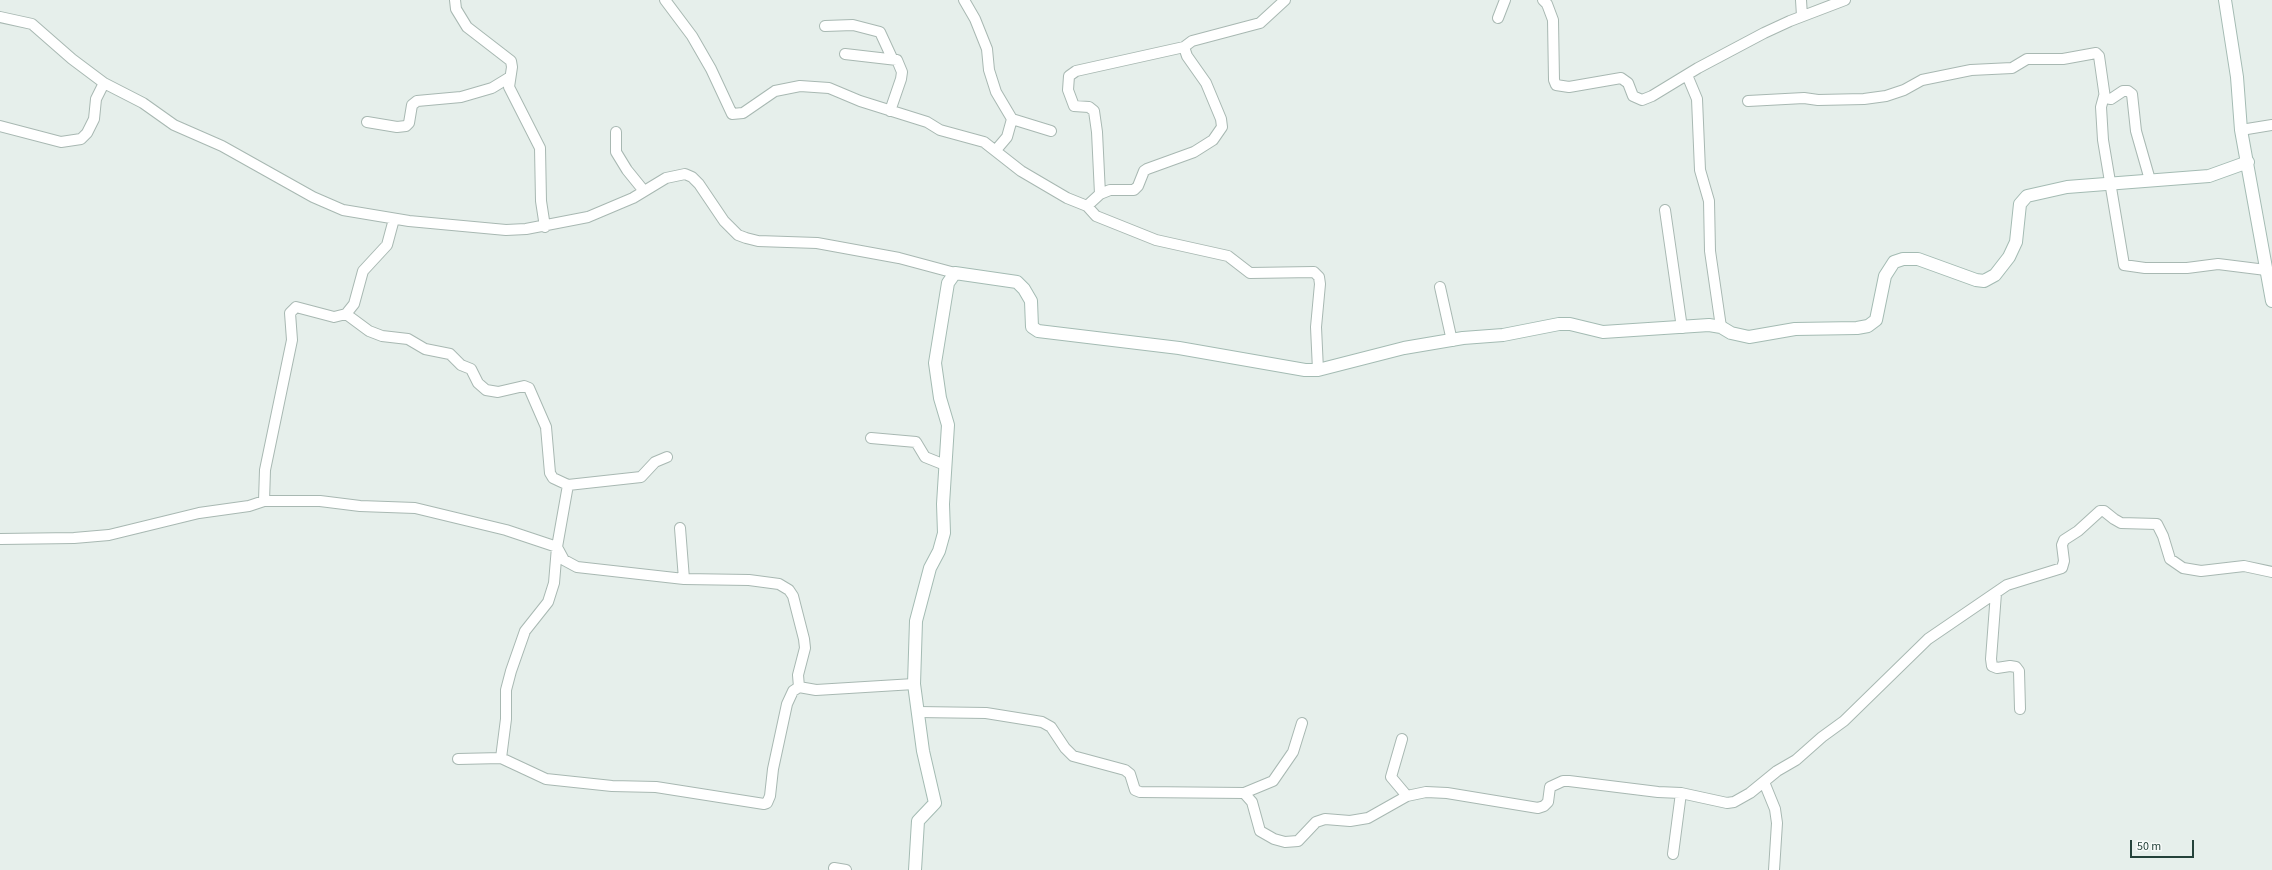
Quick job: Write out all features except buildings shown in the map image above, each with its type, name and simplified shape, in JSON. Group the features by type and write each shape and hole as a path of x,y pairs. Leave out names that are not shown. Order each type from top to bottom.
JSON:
{"street":[{"path":"455,0 456,9 467,27 511,61 509,87 540,148 541,201 545,227"},
{"path":"665,0 704,56 732,114 743,113 757,105 771,92 800,86 829,88 890,111 927,122 954,134 984,142 1021,171 1067,198 1087,206 1096,216 1156,240 1228,256 1250,273 1314,272 1319,277 1320,284 1316,327 1318,370"},
{"path":"964,0 975,19 987,49 989,70 996,92 1012,118 1012,123 1007,137 996,150"},
{"path":"1100,194 1097,132 1094,111 1089,107 1074,106 1068,90 1069,76 1076,71 1184,47 1192,42 1260,23 1285,0"},
{"path":"1498,18 1505,0"},
{"path":"1543,0 1548,4 1553,20 1554,80 1558,87 1569,87 1621,78 1628,83 1633,96 1642,100 1652,96 1687,74 1744,43 1802,16 1845,0"},
{"path":"1801,0 1802,16"},
{"path":"2225,0 2237,77 2241,130 2268,255 2266,270 2271,287 2272,301"},
{"path":"0,17 32,24 72,59 104,83 143,103 174,126 222,146 313,197 343,210 394,219 506,230 545,227 588,217 622,204 666,178 684,174 692,177 699,184 724,221 738,234 746,238 758,241 817,243 899,258 955,273 1017,282 1024,289 1031,301 1032,327 1038,332 1180,348 1305,370 1318,370 1404,348 1475,336 1514,334 1559,324 1570,324 1603,332 1682,328 1709,325 1721,327 1731,333 1749,337 1794,329 1825,330 1868,326 1876,320 1879,314 1885,276 1894,262 1903,259 1918,259 1976,280 1989,279 2002,267 2016,242 2020,204 2022,199 2043,191 2150,180 2208,176 2248,162"},
{"path":"825,26 853,25 880,32 892,58"},
{"path":"1087,206 1100,194 1110,190 1134,190 1138,186 1144,171 1194,152 1213,140 1219,132 1222,127 1221,119 1206,83 1187,56 1184,47"},
{"path":"1748,102 1776,99 1804,98 1818,100 1886,96 1929,78 1971,70 2012,68 2027,59 2063,59 2094,53 2099,56 2104,96 2101,107 2109,185 2124,265 2145,268 2180,268 2218,264 2266,270"},
{"path":"845,54 892,58 897,60 902,72 900,86 890,111"},
{"path":"1687,74 1697,98 1700,170 1709,201 1710,251 1721,327"},
{"path":"367,122 397,127 406,126 409,123 412,105 417,101 461,97 492,88 510,77"},
{"path":"0,126 61,142 81,139 87,133 94,119 96,99 104,83"},
{"path":"2104,96 2109,99 2126,91 2132,94 2136,131 2150,180"},
{"path":"1012,118 1051,130"},
{"path":"2241,130 2272,125"},
{"path":"616,132 616,152 627,170 644,191"},
{"path":"1665,210 1682,328"},
{"path":"264,501 265,470 292,340 290,313 296,308 334,317 346,314 354,304 363,272 387,245 394,219"},
{"path":"915,870 918,821 932,808 936,799 923,751 914,684 916,620 930,568 939,550 944,533 945,465 948,425 940,398 935,363 948,283 955,273"},
{"path":"1440,287 1452,341"},
{"path":"346,314 369,331 382,336 408,339 425,349 450,354 461,365 471,370 478,383 486,390 498,392 524,386 529,388 546,427 550,473 554,478 568,485 641,477 655,462 667,457"},
{"path":"871,438 915,441 927,458 945,465"},
{"path":"501,758 506,718 506,690 509,677 525,631 548,602 554,583 557,547 568,485"},
{"path":"0,539 74,538 109,535 199,512 243,507 264,501 320,501 360,506 414,508 506,530 557,547 564,560 577,567 684,579 772,582 784,586 793,596 805,648 798,675 799,687"},
{"path":"1244,793 1252,802 1260,831 1274,839 1290,843 1298,841 1316,822 1325,819 1350,821 1368,818 1407,796 1426,792 1447,793 1538,808 1544,806 1548,802 1550,787 1563,781 1603,784 1658,792 1681,792 1727,803 1734,802 1750,794 1844,721 1928,639 1996,593 2018,581 2062,568 2064,561 2062,545 2064,540 2078,531 2096,514 2103,511 2121,523 2157,524 2163,536 2170,559 2183,568 2201,571 2244,566 2272,572"},
{"path":"680,528 684,579"},
{"path":"1996,593 1991,659 1992,666 1997,668 2010,666 2016,667 2019,671 2020,709"},
{"path":"458,759 501,758 546,779 612,786 656,787 764,804 767,803 770,796 773,769 790,695 793,691 799,687 816,690 914,684"},
{"path":"918,712 986,713 1042,722 1051,727 1065,748 1073,756 1125,770 1130,774 1135,790 1140,792 1244,793 1273,781 1293,752 1302,723"},
{"path":"1402,739 1392,777 1407,796"},
{"path":"1764,782 1775,809 1777,823 1774,870"},
{"path":"1673,854 1681,792"},
{"path":"834,868 846,870"}]}
